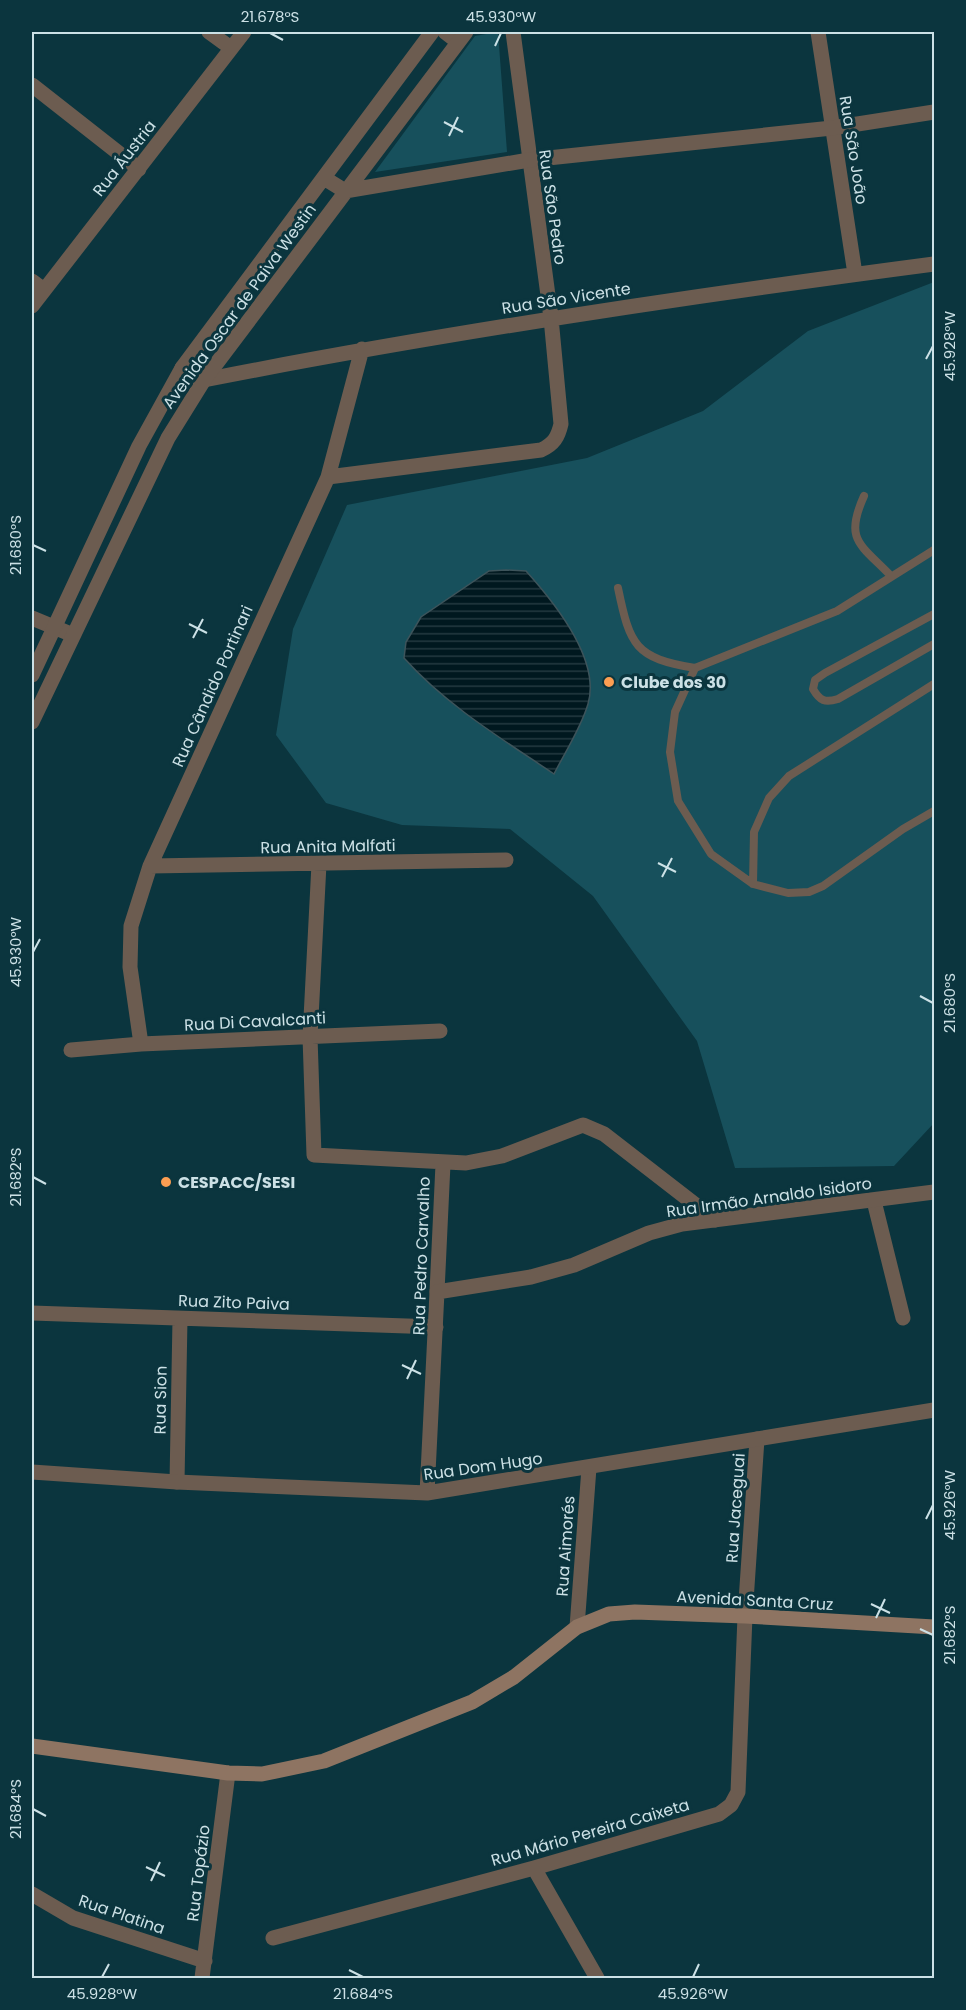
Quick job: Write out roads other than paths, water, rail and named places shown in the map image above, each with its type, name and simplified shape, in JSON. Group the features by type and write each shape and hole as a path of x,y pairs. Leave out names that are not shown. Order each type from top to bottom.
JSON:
{"main road":[{"name":"Avenida Santa Cruz","path":"32,1746 228,1773 262,1774 324,1761 472,1702 514,1677 577,1627 609,1614 635,1612 745,1616 934,1627"}],"street":[{"path":"209,32 231,48"},
{"name":"Rua Áustria","path":"32,306 38,286 139,169 244,32"},
{"name":"Avenida Oscar de Paiva Westin","path":"32,675 140,446 182,368 432,32"},
{"path":"445,32 462,37"},
{"name":"Rua São Pedro","path":"328,477 541,450 551,445 558,436 561,424 551,318 528,160 513,32"},
{"name":"Rua São João","path":"819,32 855,274"},
{"name":"Avenida Oscar de Paiva Westin","path":"32,722 168,438 204,380 462,37"},
{"path":"32,85 139,169"},
{"path":"324,178 345,191 528,160 832,128 934,112"},
{"name":"Rua São Vicente","path":"204,380 362,349 551,318 934,264"},
{"name":"Rua Cândido Portinari","path":"141,1044 130,967 131,926 150,866 328,477 362,349"},
{"path":"182,368 204,380"},
{"path":"32,618 74,635"},
{"name":"Rua Anita Malfati","path":"150,866 506,860"},
{"path":"318,864 310,1037 314,1155 443,1164 466,1163 502,1156 583,1125 604,1134 714,1220"},
{"name":"Rua Di Cavalcanti","path":"71,1050 141,1044 440,1031"},
{"name":"Rua Pedro Carvalho","path":"427,1493 443,1164"},
{"name":"Rua Irmão Arnaldo Isidoro","path":"437,1292 531,1277 574,1265 649,1233 682,1224 934,1192"},
{"path":"873,1200 903,1318"},
{"name":"Rua Zito Paiva","path":"32,1313 436,1327"},
{"name":"Rua Sion","path":"177,1482 180,1318"},
{"name":"Rua Dom Hugo","path":"32,1472 177,1482 427,1493 934,1410"},
{"name":"Rua Jaceguai","path":"745,1616 757,1439"},
{"name":"Rua Aimorés","path":"577,1627 589,1468"},
{"name":"Rua Mário Pereira Caixeta","path":"273,1938 534,1868 719,1814 731,1805 738,1792 745,1616"},
{"name":"Rua Topázio","path":"202,1978 228,1773"},
{"path":"534,1868 597,1978"},
{"name":"Rua Platina","path":"32,1894 73,1918 205,1961"}],"lane":[{"path":"864,496 854,519 854,531 861,545 890,576"},
{"path":"618,588 627,630 644,654 666,663 695,668 837,611 934,550"},
{"path":"934,614 825,673 816,680 813,689 819,699 828,702 838,699 934,644"},
{"path":"695,668 675,712 670,752 678,801 711,854 753,884 788,893 809,892 823,886 903,829 934,811"},
{"path":"753,884 753,832 769,798 776,790 789,776 934,684"}],"place":[{"name":"Clube dos 30","path":"609,682"},
{"name":"CESPACC/SESI","path":"166,1182"}]}
